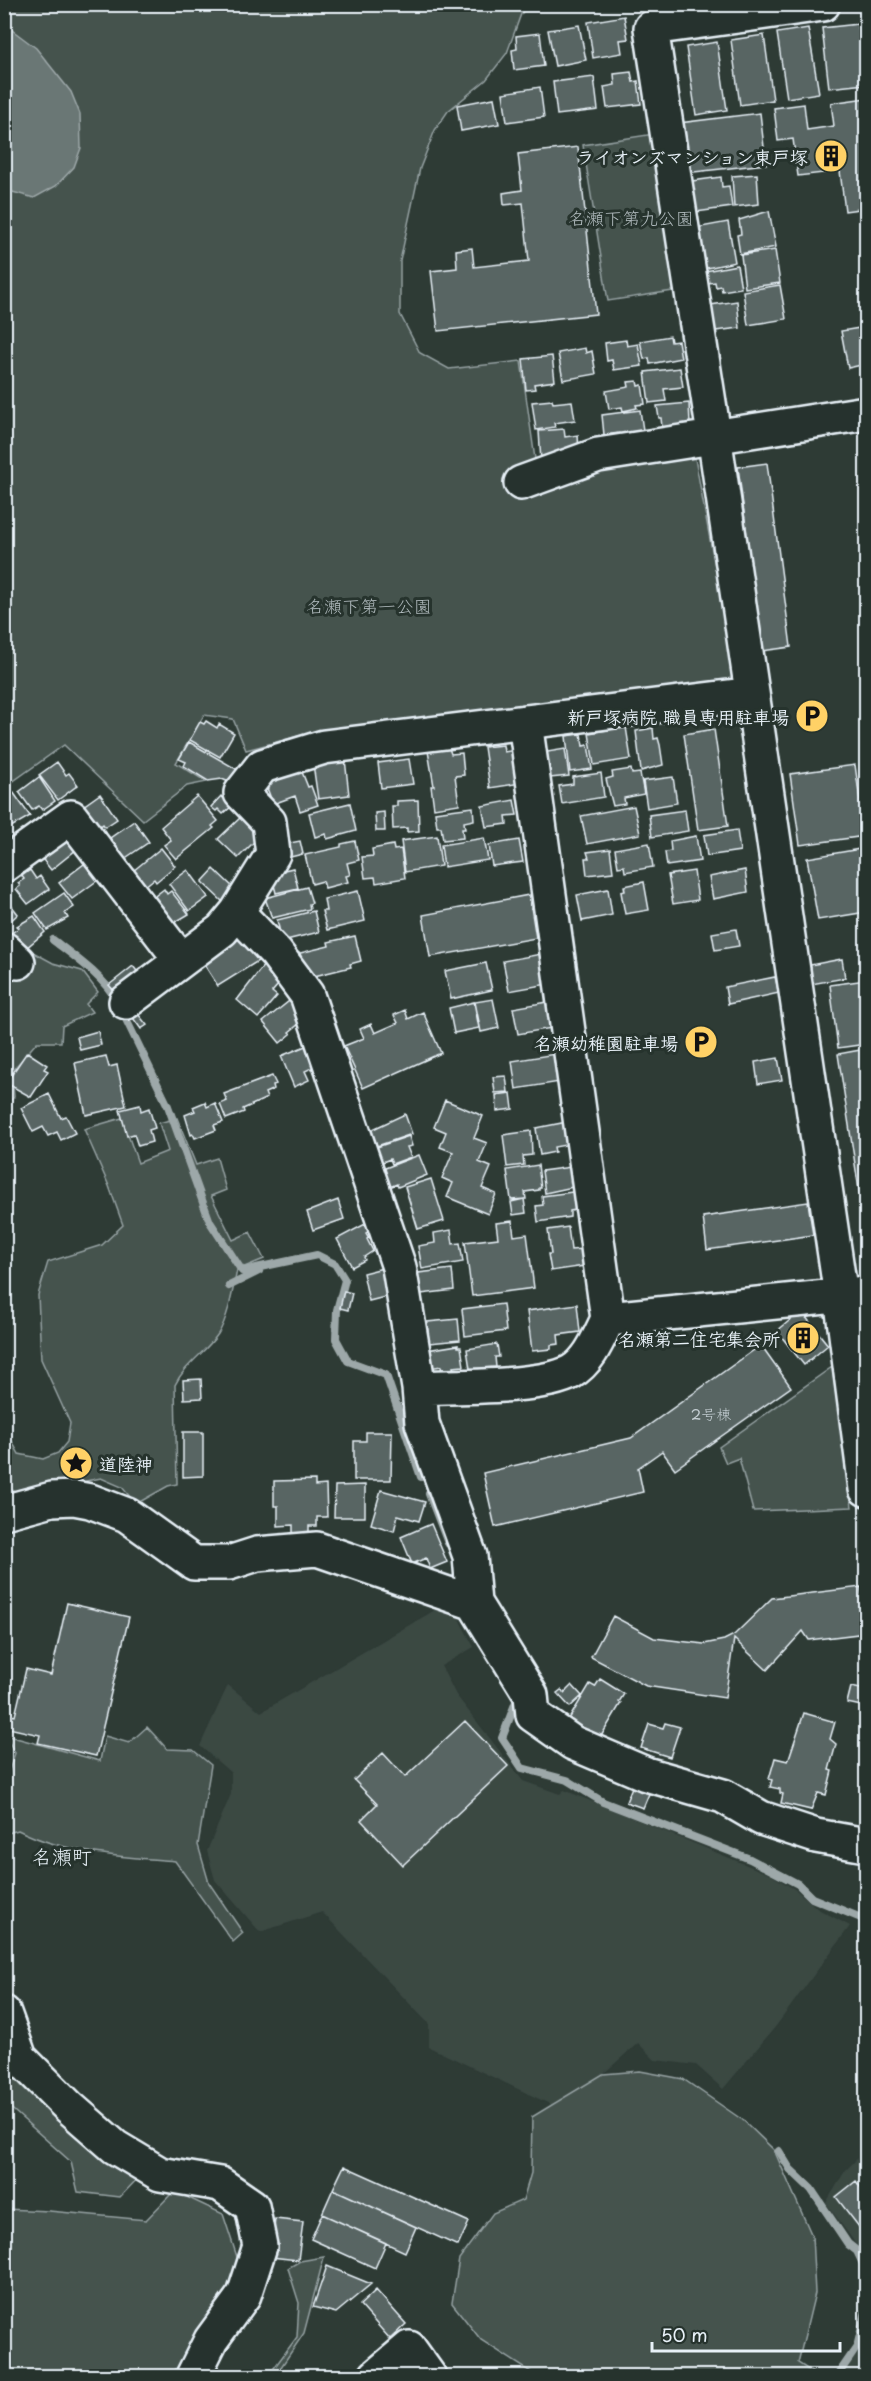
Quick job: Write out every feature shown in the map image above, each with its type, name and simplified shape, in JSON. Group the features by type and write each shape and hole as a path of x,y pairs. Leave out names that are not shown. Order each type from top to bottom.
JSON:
{"street":[{"path":"823,4 651,28 752,694 854,1295 867,1489"},
{"path":"521,483 598,455 714,435 867,413"},
{"path":"126,1002 222,930 237,912 273,854 269,822 241,793 262,766 324,747 752,694"},
{"path":"419,1388 549,1380 573,1371 589,1355 608,1319 525,722"},
{"path":"4,865 71,817 181,960"},
{"path":"237,912 276,953 307,995 399,1267 419,1388 422,1423 470,1556 474,1603 531,1695 533,1716 573,1743 646,1774 723,1796 761,1818 816,1836 867,1845"},
{"path":"608,1319 854,1295"},
{"path":"4,1512 52,1500 74,1498 90,1501 127,1515 194,1563 230,1563 257,1554 318,1549 474,1603"},
{"path":"4,2013 20,2058 68,2106 115,2147 160,2174 220,2184 252,2206 260,2246 244,2295 210,2340 194,2376"},
{"path":"376,2376 409,2348 429,2376"}],"shaded area":[{"path":"4,24 36,48 71,92 80,114 81,148 74,167 56,186 34,198 5,190"},
{"path":"447,1603 456,1609 474,1647 441,1666 456,1695 523,1781 560,1794 564,1790 771,1875 796,1890 818,1909 850,1926 776,2026 723,2089 696,2065 655,2060 638,2043 603,2074 552,2105 429,2047 429,2024 322,1912 260,1932 215,1880 207,1851 231,1794 231,1773 200,1746 228,1685 261,1712"},
{"path":"866,2150 866,2258 826,2203 845,2171"},
{"path":"866,2344 866,2366 856,2376 845,2376 841,2373"}],"green space":[{"name":"名瀬下第一公園","path":"5,5 529,5 521,14 507,53 486,80 448,111 435,130 420,168 400,261 400,314 420,353 449,369 521,361 536,466 610,464 694,453 735,675 726,685 475,718 321,730 246,750 233,719 204,715 176,763 207,782 187,786 143,820 64,745 5,787"},
{"name":"名瀬下第九公園","path":"654,134 679,290 608,301 583,145"},
{"path":"31,951 53,963 82,971 98,992 86,1004 92,1012 62,1026 61,1042 37,1042 12,1071 14,1097 5,1106 4,955 17,966"},
{"path":"122,1118 138,1163 168,1151 159,1123 177,1118 196,1165 217,1158 226,1190 211,1196 233,1240 250,1232 264,1259 237,1270 222,1328 213,1341 184,1371 175,1385 177,1484 168,1486 136,1504 122,1487 101,1478 86,1481 73,1496 5,1509 4,1421 19,1454 43,1459 58,1453 67,1442 70,1423 41,1359 38,1295 48,1262 102,1245 123,1225 84,1129"},
{"path":"832,1367 852,1507 753,1511 739,1458 726,1463 719,1447"},
{"path":"147,1727 167,1749 193,1750 211,1765 198,1845 209,1883 243,1933 233,1942 175,1861 95,1853 55,1844 18,1830 5,1834 5,1782 15,1753 5,1735 100,1761 105,1736 129,1743"},
{"path":"20,2069 139,2177 120,2197 78,2192 71,2162 5,2103 5,2071"},
{"path":"640,2071 683,2079 744,2121 774,2150 812,2236 815,2293 798,2363 818,2376 754,2374 751,2376 537,2376 481,2340 452,2303 459,2259 493,2213 523,2200 531,2173 532,2117 603,2074"},
{"path":"174,2191 223,2214 241,2269 208,2314 175,2376 5,2376 5,2209 146,2220"},
{"path":"324,2257 304,2333 275,2376 268,2376 297,2337 299,2303 288,2268 300,2261"}],"building":[{"path":"624,16 628,39 620,40 622,53 593,58 588,22"},
{"path":"858,24 865,84 829,88 822,28"},
{"path":"579,25 586,60 555,66 548,30"},
{"path":"808,28 819,93 787,98 777,33"},
{"path":"540,33 544,66 514,70 512,50 517,49 516,36"},
{"path":"764,35 773,100 740,105 731,40"},
{"path":"717,42 727,110 696,115 686,47"},
{"path":"631,72 633,82 638,81 641,104 607,108 604,87 615,85 614,74"},
{"path":"594,77 598,110 557,115 553,82"},
{"path":"540,87 544,117 507,122 503,93"},
{"path":"494,98 499,124 461,131 457,105"},
{"name":"ライオンズマンション東戸塚","path":"866,98 866,208 845,211 840,171 798,176 793,139 778,141 774,108 804,104 807,130 834,126 831,103"},
{"path":"760,113 766,164 685,173 679,123"},
{"path":"578,147 596,314 438,331 431,271 457,268 456,250 472,248 474,267 529,261 523,203 504,205 503,193 522,190 518,154"},
{"path":"757,174 759,204 734,207 732,176"},
{"path":"721,177 722,187 729,186 732,207 689,213 685,182"},
{"path":"769,211 776,247 740,254 737,235 741,234 739,220"},
{"path":"728,222 735,262 698,270 690,229"},
{"path":"775,250 780,283 745,288 741,255"},
{"path":"737,265 741,288 722,291 721,286 716,287 715,282 702,284 700,272"},
{"path":"780,285 786,319 748,325 743,291"},
{"path":"737,301 740,328 707,332 704,306"},
{"path":"866,327 866,364 848,368 841,331"},
{"path":"670,336 671,342 678,341 681,358 650,364 649,358 644,359 640,341"},
{"path":"626,340 627,346 638,344 642,366 614,370 612,360 607,361 605,343"},
{"path":"585,348 586,353 592,351 596,374 563,380 558,353"},
{"path":"552,356 555,381 534,384 535,389 526,390 523,359"},
{"path":"680,368 683,387 664,389 666,401 649,403 645,372"},
{"path":"637,381 638,386 642,385 645,404 623,411 622,407 609,409 606,391 629,387 628,382"},
{"path":"552,400 553,403 572,401 575,420 554,423 555,427 536,430 532,402"},
{"path":"689,403 690,424 673,426 674,435 663,436 657,406"},
{"path":"640,410 644,437 620,440 619,433 604,435 602,415"},
{"path":"564,429 565,437 578,435 579,452 541,461 539,431"},
{"path":"767,463 791,647 762,651 738,467"},
{"path":"206,721 217,728 219,724 234,733 220,757 190,740 200,722 204,724"},
{"path":"626,727 631,759 594,765 589,733"},
{"path":"653,728 654,739 658,738 660,745 663,765 641,771 636,731"},
{"path":"714,729 728,826 698,830 684,734"},
{"path":"581,734 583,746 588,745 592,769 570,772 566,736"},
{"path":"189,742 238,770 231,783 222,779 208,781 184,766 186,762 179,759"},
{"path":"503,745 504,752 516,750 521,783 490,788 484,747"},
{"path":"449,748 451,754 462,753 464,775 455,776 459,804 434,808 431,786 434,786 428,751"},
{"path":"565,749 569,776 550,778 547,752"},
{"path":"345,759 349,795 318,799 313,764"},
{"path":"409,759 413,784 381,788 378,763"},
{"path":"57,762 66,775 69,773 78,785 58,800 39,775"},
{"path":"855,765 865,836 800,845 790,774"},
{"path":"300,767 308,787 311,786 318,805 300,811 295,796 273,804 264,780"},
{"path":"631,769 632,774 640,773 644,794 624,798 625,804 613,806 606,779 613,777 612,772"},
{"path":"601,773 604,797 562,804 559,786 573,784 573,777"},
{"path":"39,777 55,801 42,810 39,806 32,810 19,792"},
{"path":"673,777 677,803 647,808 643,781"},
{"path":"13,792 30,816 6,830 4,798"},
{"path":"100,794 117,819 105,827 103,824 94,831 79,809"},
{"path":"197,796 218,821 212,826 214,828 176,859 164,845 171,840 161,827"},
{"path":"221,796 232,806 223,814 211,807"},
{"path":"418,800 419,831 407,832 407,828 393,829 392,806 397,806 397,801"},
{"path":"514,800 517,815 506,816 507,824 486,827 482,806"},
{"path":"350,803 356,831 327,839 326,834 315,837 309,813"},
{"path":"634,806 640,834 587,844 581,816"},
{"path":"473,807 474,820 464,822 463,838 443,840 441,827 437,827 435,812"},
{"path":"685,810 688,831 652,837 649,815"},
{"path":"384,812 385,831 376,831 375,813"},
{"path":"242,816 261,835 238,858 218,839"},
{"path":"134,821 149,842 117,862 103,843"},
{"path":"737,830 740,851 707,856 704,835"},
{"path":"65,833 77,849 51,870 36,851"},
{"path":"437,836 441,866 405,872 401,841"},
{"path":"696,836 700,861 667,866 665,852 671,851 670,841"},
{"path":"484,838 488,860 444,867 441,845"},
{"path":"519,840 523,862 492,866 489,845"},
{"path":"300,841 303,854 282,859 279,845"},
{"path":"355,841 359,860 347,863 350,875 346,876 348,882 325,888 323,881 312,884 305,855 341,847 341,844"},
{"path":"649,843 653,867 625,872 624,866 618,867 615,849"},
{"path":"393,845 394,850 401,849 405,878 376,883 375,877 365,878 362,857 373,856 372,849"},
{"path":"161,848 175,866 156,882 154,879 145,886 133,871"},
{"path":"866,848 866,912 818,920 807,858"},
{"path":"610,849 613,872 587,875 585,858 589,858 587,852"},
{"path":"88,861 97,874 94,876 98,880 72,899 59,883"},
{"path":"293,868 298,888 276,893 271,873"},
{"path":"214,869 236,890 224,903 202,882"},
{"path":"30,870 36,879 40,876 49,889 28,904 16,889 20,886 18,883 24,879 22,876"},
{"path":"188,870 208,897 189,911 169,884"},
{"path":"745,870 748,892 713,899 709,877"},
{"path":"694,871 698,900 673,904 668,875"},
{"path":"644,882 649,910 625,914 621,892 625,891 624,886"},
{"path":"307,887 312,903 309,904 310,909 272,918 265,898"},
{"path":"164,889 167,894 171,891 189,914 167,927 151,899"},
{"path":"608,889 612,915 582,921 577,895"},
{"path":"358,891 365,921 327,930 322,911 326,911 324,899"},
{"path":"64,893 74,907 65,913 68,918 47,930 35,913"},
{"path":"529,895 536,938 430,957 423,915"},
{"path":"4,896 18,914 4,927"},
{"path":"314,911 319,932 282,941 277,920"},
{"path":"34,916 45,932 26,948 7,936 19,928 17,926"},
{"path":"736,929 739,946 715,950 712,933"},
{"path":"240,933 258,961 218,986 200,958"},
{"path":"355,936 361,961 350,964 351,967 306,978 300,953 329,946 328,942"},
{"path":"541,954 548,984 509,991 503,961"},
{"path":"842,959 845,978 806,985 803,970 811,968 810,965"},
{"path":"267,961 285,977 272,992 277,996 258,1018 237,1000"},
{"path":"486,963 492,990 451,999 445,971"},
{"path":"133,966 143,979 117,994 109,985"},
{"path":"775,977 779,993 728,1004 725,987"},
{"path":"866,980 866,1044 838,1048 830,985"},
{"path":"293,998 305,1019 280,1043 263,1022"},
{"path":"493,999 499,1028 481,1032 475,1002"},
{"path":"474,1002 479,1028 454,1033 449,1008"},
{"path":"547,1002 552,1028 518,1034 513,1008"},
{"path":"405,1010 408,1019 423,1012 441,1053 363,1088 344,1046 364,1038 360,1029 371,1024 375,1033 398,1023 394,1015"},
{"path":"138,1014 147,1025 141,1029 133,1018"},
{"path":"98,1031 101,1045 80,1050 77,1037"},
{"path":"308,1045 316,1066 305,1071 309,1080 294,1087 281,1056"},
{"path":"866,1049 866,1235 838,1054"},
{"path":"27,1052 47,1065 44,1069 48,1071 31,1097 6,1083"},
{"path":"555,1054 560,1082 516,1089 512,1061"},
{"path":"106,1056 109,1067 117,1065 126,1106 86,1115 75,1063"},
{"path":"778,1058 782,1080 758,1084 755,1062"},
{"path":"272,1076 276,1084 273,1085 274,1089 265,1093 267,1098 243,1109 244,1112 226,1119 220,1104 227,1101 224,1094"},
{"path":"506,1076 508,1092 495,1093 493,1077"},
{"path":"511,1093 513,1109 497,1111 496,1095"},
{"path":"49,1094 61,1118 66,1116 75,1133 61,1140 57,1132 48,1136 43,1127 33,1132 21,1108"},
{"path":"445,1100 483,1116 474,1138 487,1143 479,1162 491,1167 482,1188 496,1194 488,1214 447,1197 453,1183 442,1178 453,1152 440,1147 446,1132 434,1127"},
{"path":"205,1102 207,1107 215,1103 223,1122 214,1125 216,1130 195,1138 193,1134 191,1135 185,1115 195,1111 193,1107"},
{"path":"140,1105 141,1111 149,1108 155,1128 149,1130 152,1142 138,1146 134,1134 127,1136 120,1110"},
{"path":"405,1114 412,1134 377,1146 371,1130"},
{"path":"567,1122 571,1144 554,1147 555,1152 540,1155 536,1128"},
{"path":"531,1131 532,1155 523,1156 524,1165 507,1167 503,1135"},
{"path":"409,1136 412,1146 407,1147 411,1157 392,1164 390,1159 380,1163 374,1148"},
{"path":"419,1155 427,1175 398,1187 397,1184 387,1188 380,1170"},
{"path":"538,1165 541,1188 525,1192 526,1199 511,1200 507,1170"},
{"path":"571,1167 573,1187 545,1193 542,1171"},
{"path":"431,1179 444,1221 418,1229 405,1187"},
{"path":"580,1191 583,1209 570,1211 570,1217 538,1222 536,1206 543,1205 542,1196"},
{"path":"524,1199 526,1213 513,1215 511,1202"},
{"path":"338,1200 344,1219 313,1230 307,1212"},
{"path":"808,1202 813,1235 707,1250 703,1217"},
{"path":"512,1221 514,1236 527,1234 534,1288 472,1296 465,1242 498,1238 496,1223"},
{"path":"369,1222 373,1229 366,1233 373,1251 364,1257 365,1260 352,1267 337,1239"},
{"path":"568,1227 571,1250 582,1249 584,1266 551,1271 548,1230"},
{"path":"451,1230 453,1244 460,1243 463,1262 422,1269 418,1246 435,1243 434,1233"},
{"path":"383,1268 389,1296 369,1301 363,1273"},
{"path":"452,1269 454,1290 421,1294 418,1273"},
{"path":"344,1291 352,1293 348,1310 340,1308"},
{"path":"503,1304 506,1331 465,1336 462,1309"},
{"path":"577,1304 580,1332 558,1335 559,1344 551,1345 551,1349 532,1351 527,1311"},
{"path":"866,1309 866,1351 864,1352 858,1311"},
{"name":"名瀬第二住宅集会所","path":"801,1311 828,1345 804,1365 777,1331"},
{"path":"458,1319 460,1340 429,1343 427,1322"},
{"path":"497,1344 499,1357 495,1357 496,1367 470,1369 467,1349"},
{"path":"458,1345 461,1347 464,1366 453,1367 454,1371 442,1373 441,1366 429,1368 427,1350"},
{"path":"761,1345 791,1387 675,1469 662,1451 638,1468 643,1492 495,1527 483,1473 631,1438"},
{"path":"201,1379 202,1398 184,1399 183,1380"},
{"path":"183,1432 203,1432 203,1476 183,1477"},
{"path":"366,1432 392,1432 391,1480 354,1480 354,1441 366,1441"},
{"path":"315,1480 315,1486 326,1485 327,1517 317,1517 317,1526 309,1526 309,1535 293,1536 293,1525 278,1526 278,1506 274,1506 274,1481"},
{"path":"365,1485 365,1517 334,1517 335,1486"},
{"path":"381,1490 425,1502 419,1521 398,1515 394,1531 371,1524"},
{"path":"431,1524 447,1562 430,1569 426,1558 412,1564 401,1537"},
{"path":"861,1587 866,1633 809,1640 803,1631 767,1670 734,1639 725,1698 646,1686 591,1657 613,1616 654,1638 704,1644 724,1640 734,1635 772,1598"},
{"path":"67,1603 129,1617 96,1756 38,1743 40,1735 4,1727 4,1714 15,1716 26,1669 51,1675"},
{"path":"600,1679 624,1694 597,1743 566,1724 590,1684 595,1687"},
{"path":"572,1685 582,1696 570,1707 557,1693 561,1690 564,1693"},
{"path":"851,1687 866,1690 866,1707 847,1703"},
{"path":"804,1713 835,1722 830,1739 836,1744 829,1770 832,1771 826,1795 818,1793 811,1810 781,1803 783,1794 780,1793 780,1789 770,1787 772,1780 769,1779 775,1758 788,1761"},
{"path":"465,1721 508,1766 403,1865 361,1820 377,1804 354,1780 383,1753 405,1777"},
{"path":"665,1723 680,1727 670,1757 641,1748 649,1724 663,1728"},
{"path":"634,1782 651,1789 643,1808 626,1802"},
{"path":"344,2166 469,2222 458,2246 333,2189"},
{"path":"856,2181 866,2195 866,2236 836,2197"},
{"path":"333,2189 416,2227 405,2252 322,2214"},
{"path":"322,2214 386,2243 375,2268 311,2239"},
{"path":"275,2219 303,2222 298,2260 271,2257"},
{"path":"327,2266 371,2284 336,2313 313,2307"},
{"path":"376,2290 406,2324 390,2339 360,2305"}],"waterway":[{"path":"53,940 96,975 117,1001"},
{"path":"122,1011 168,1106 210,1222 242,1271 317,1255 335,1264 345,1280 337,1310 336,1339 348,1361 386,1375 421,1477"},
{"path":"229,1286 259,1271"},
{"path":"429,1494 448,1543"},
{"path":"516,1697 502,1738 522,1768 567,1780 603,1802 750,1859 798,1884 812,1898 866,1920"},
{"path":"779,2151 790,2169 811,2189 848,2244 857,2251 866,2270"},
{"path":"837,2376 857,2347 866,2311"}],"place":[{"name":"ライオンズマンション東戸塚","path":"831,156"},
{"name":"新戸塚病院 職員専用駐車場","path":"812,716"},
{"name":"名瀬幼稚園駐車場","path":"701,1042"},
{"name":"名瀬第二住宅集会所","path":"803,1338"},
{"name":"道陸神","path":"76,1463"}],"district":[{"name":"名瀬町","path":"62,1856"}]}
